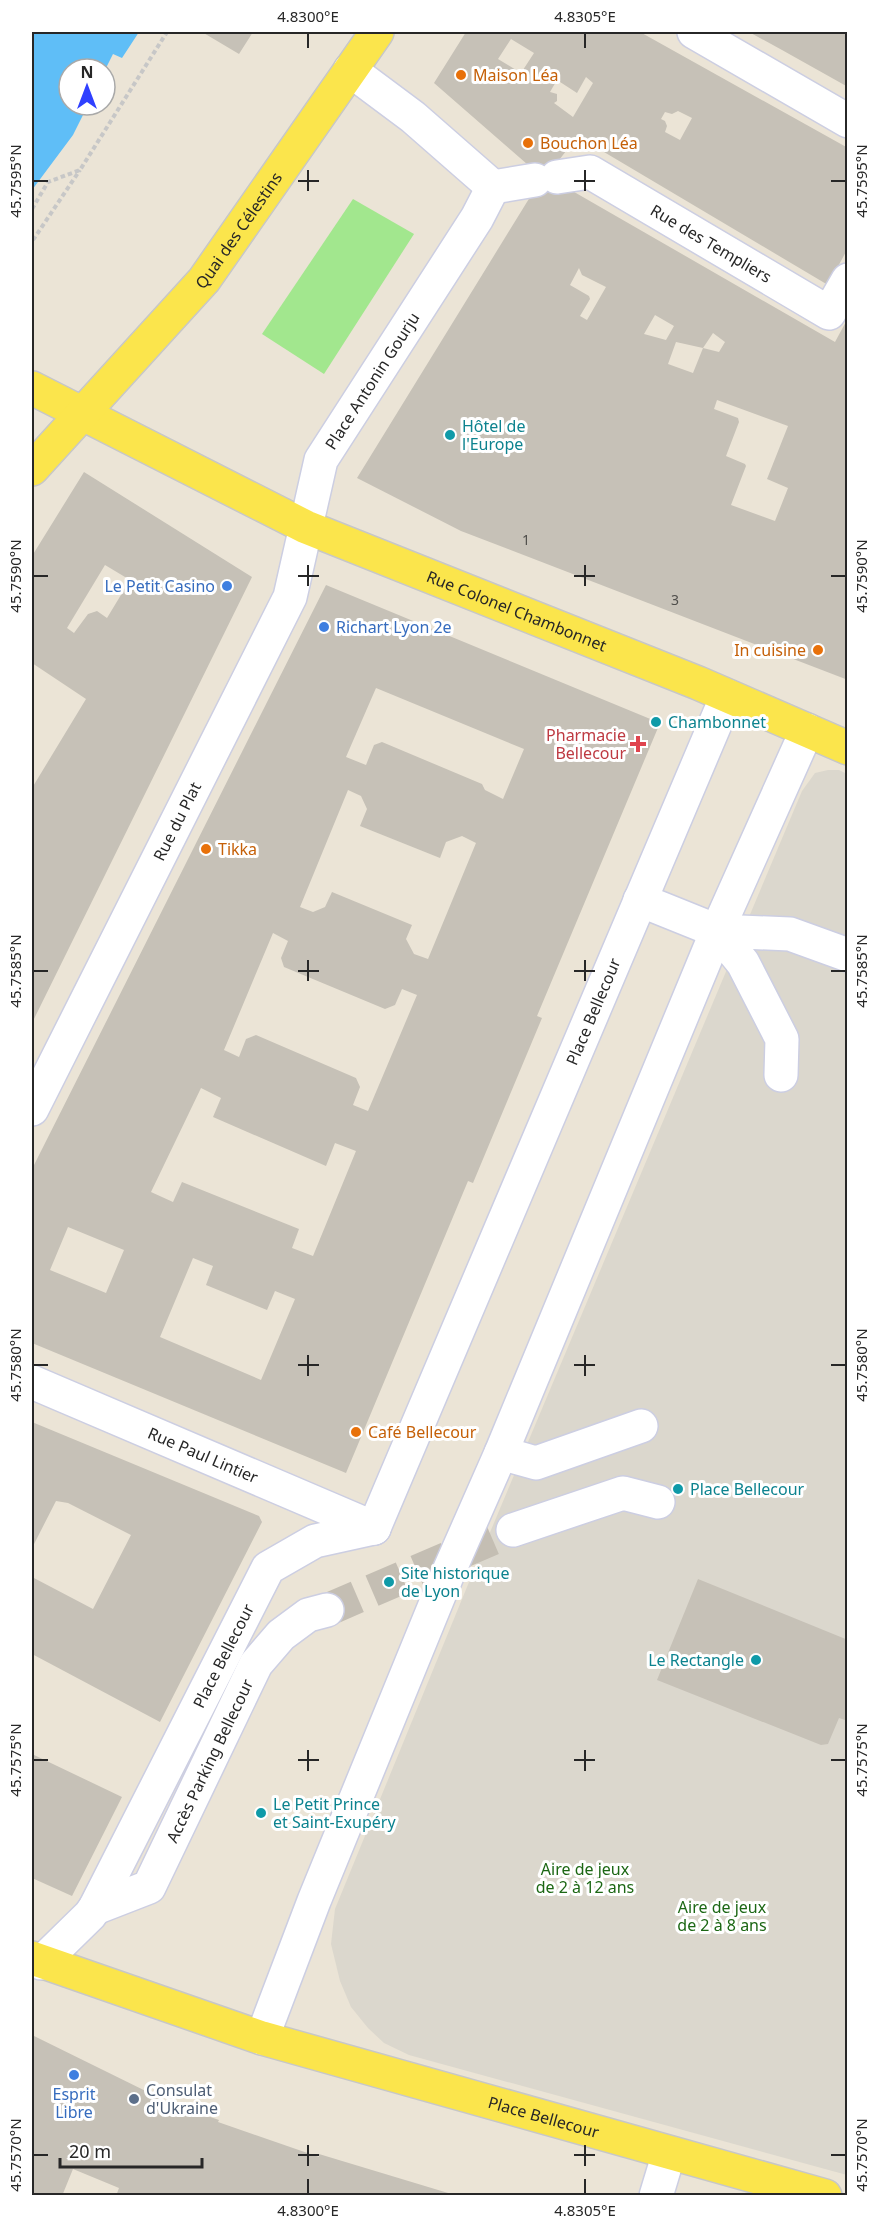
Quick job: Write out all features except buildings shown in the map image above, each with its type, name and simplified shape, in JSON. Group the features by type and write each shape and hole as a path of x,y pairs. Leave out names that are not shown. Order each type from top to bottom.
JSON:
{"main road":[{"name":"Quai des Célestins","path":"32,469 204,279 377,32"},
{"path":"32,388 306,527"},
{"name":"Rue Colonel Chambonnet","path":"306,527 727,696"},
{"path":"727,696 848,748"},
{"name":"Place Bellecour","path":"36,1961 262,2038 825,2196"}],"street":[{"path":"694,32 848,120"},
{"path":"350,70 413,117 493,187"},
{"name":"Rue des Templiers","path":"493,187 590,172 829,313 848,280"},
{"name":"Place Antonin Gourju","path":"306,527 321,460 477,218 493,187"},
{"name":"Rue du Plat","path":"32,1109 290,597 306,527"},
{"name":"Place Bellecour","path":"36,1961 90,1915 95,1908 268,1568 315,1542 375,1528 727,696"},
{"path":"262,2038 314,1901 449,1571 501,1453 717,931 807,730"},
{"path":"640,900 717,931 790,934 848,955"},
{"path":"717,931 743,963 782,1039 781,1075"},
{"name":"Rue Paul Lintier","path":"32,1382 375,1528"},
{"path":"501,1453 536,1462 641,1426"},
{"path":"513,1530 623,1492 658,1502"},
{"name":"Accès Parking Bellecour","path":"95,1908 149,1887 256,1664 281,1635 308,1615 327,1610"},
{"path":"656,2196 669,2153"}],"path":[{"path":"33,240 167,32"},
{"path":"32,209 48,182 80,170"}],"green space":[{"path":"353,199 414,234 324,374 262,334"}],"shaded area":[{"name":"Place Bellecour","path":"839,770 847,774 847,2175 409,2055 384,2043 351,2007 340,1981 331,1944 335,1909 467,1587 802,791 815,773"}],"water":[{"path":"32,32 139,32 122,58 113,54 112,57 57,57 57,117 82,117 73,135 32,190"}],"tunnel":[{"path":"327,1610 513,1530"}],"place":[{"name":"Maison Léa","path":"461,75"},
{"name":"Bouchon Léa","path":"528,143"},
{"name":"Hôtel de l'Europe","path":"450,435"},
{"name":"Le Petit Casino","path":"227,586"},
{"name":"Richart Lyon 2e","path":"324,627"},
{"name":"In cuisine","path":"818,650"},
{"name":"Chambonnet","path":"656,722"},
{"name":"Pharmacie Bellecour","path":"638,744"},
{"name":"Tikka","path":"206,849"},
{"name":"Café Bellecour","path":"356,1432"},
{"name":"Place Bellecour","path":"678,1489"},
{"name":"Site historique de Lyon","path":"389,1582"},
{"name":"Le Rectangle","path":"756,1660"},
{"name":"Le Petit Prince et Saint-Exupéry","path":"261,1813"},
{"name":"Esprit Libre","path":"74,2075"},
{"name":"Consulat d'Ukraine","path":"134,2099"}],"park label":[{"name":"Aire de jeux de 2 à 12 ans","path":"585,1878"},
{"name":"Aire de jeux de 2 à 8 ans","path":"722,1916"}]}
